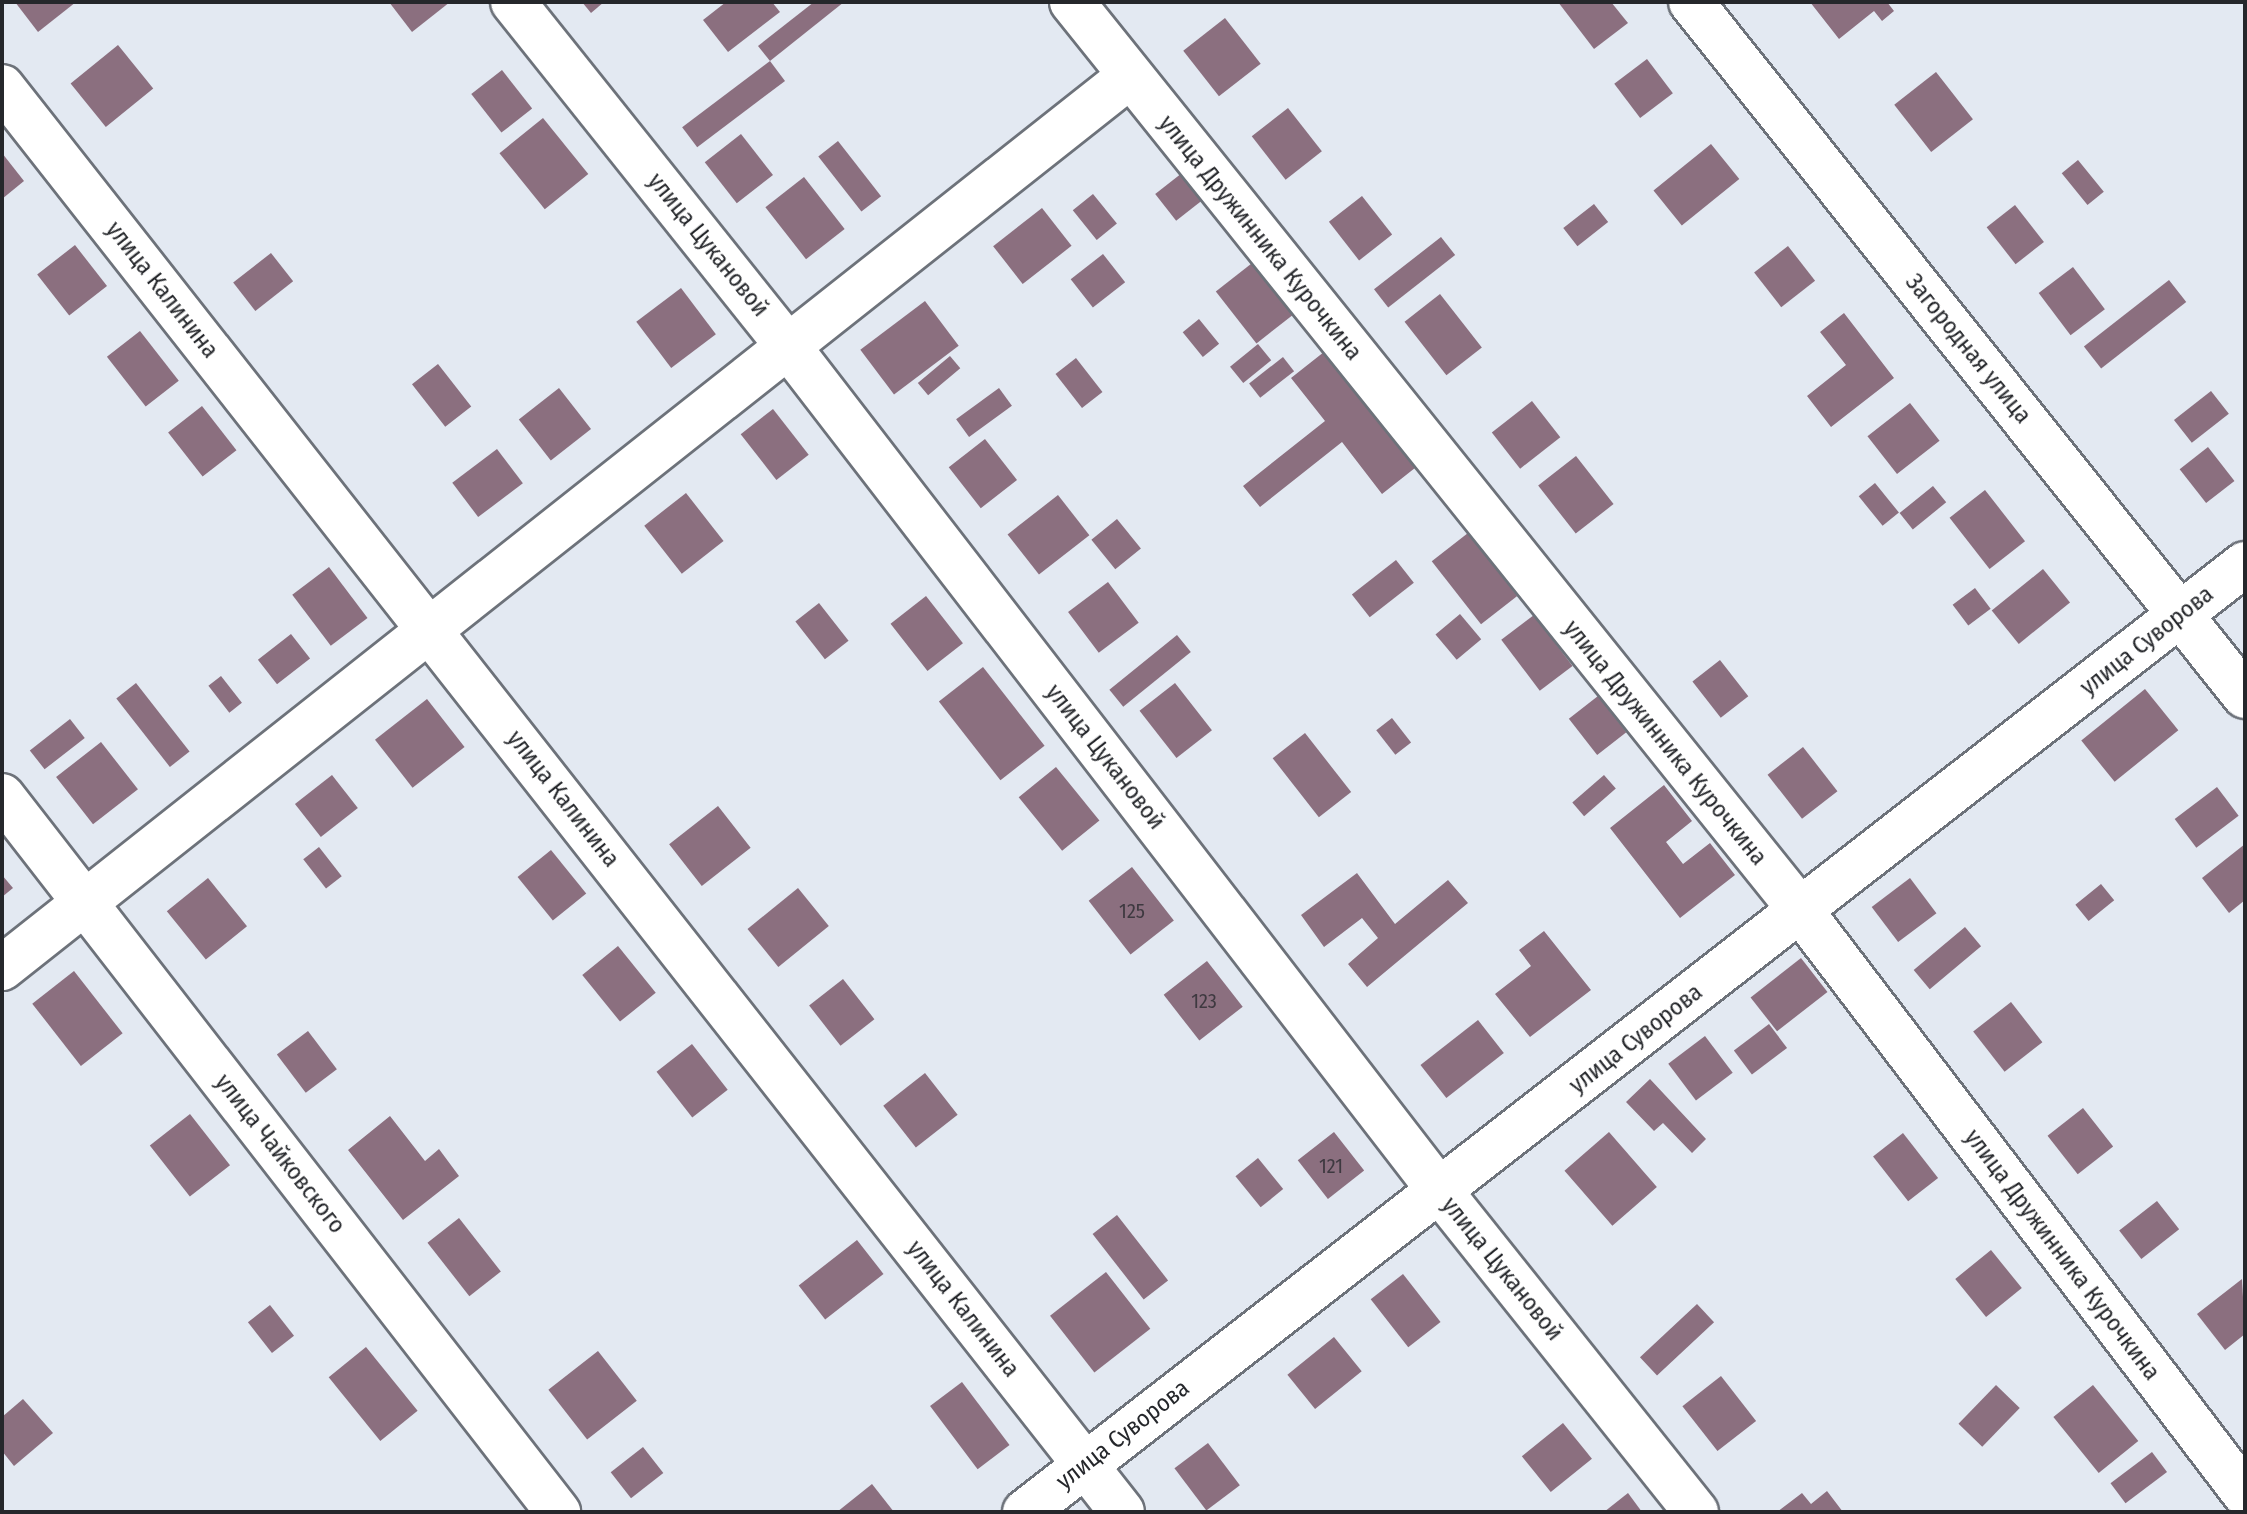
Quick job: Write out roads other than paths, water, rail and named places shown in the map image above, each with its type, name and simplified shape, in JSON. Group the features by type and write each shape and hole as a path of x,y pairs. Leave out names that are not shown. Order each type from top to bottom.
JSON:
{"street":[{"name":"улица Цукановой","path":"513,2 788,346 1439,1190 1696,1512"},
{"name":"улица Дружинника Курочкина","path":"1072,2 1801,911 2245,1494"},
{"name":"Загородная улица","path":"1691,2 2245,696"},
{"path":"2,968 1130,76"},
{"name":"улица Калинина","path":"2,87 1122,1512"},
{"name":"улица Суворова","path":"1025,1512 2245,564"},
{"name":"улица Чайковского","path":"2,796 558,1512"}]}
